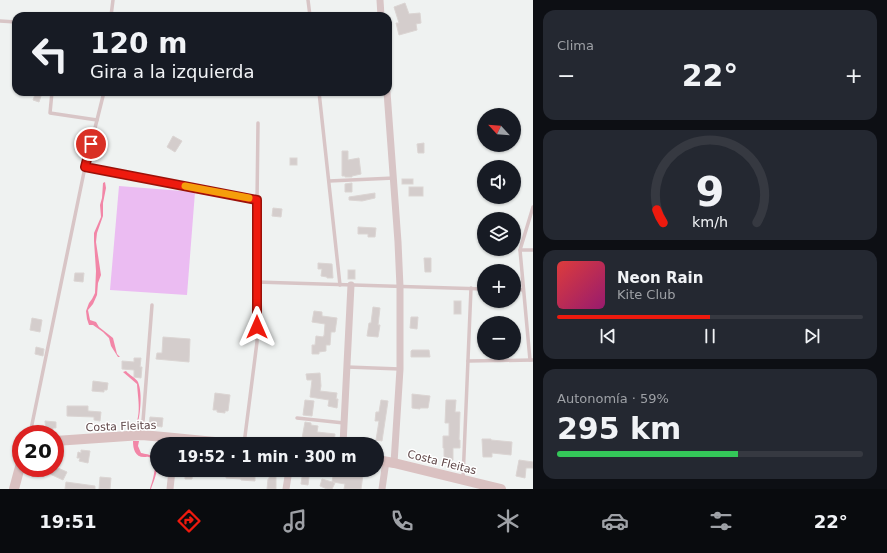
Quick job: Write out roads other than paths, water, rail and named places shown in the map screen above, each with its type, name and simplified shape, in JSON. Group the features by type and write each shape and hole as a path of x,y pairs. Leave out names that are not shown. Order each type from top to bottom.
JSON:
{"main road":[{"name":"Costa Fleitas","path":"64,440 142,435 153,437"},
{"name":"Costa Fleitas","path":"386,461 501,489"},
{"path":"14,489 17,477"}],"street":[{"path":"380,0 381,12"},
{"path":"382,489 400,369 400,287 398,242 387,96"},
{"path":"344,437 351,285"},
{"path":"170,489 171,477"},
{"path":"286,489 288,477"}],"lane":[{"path":"112,12 113,0"},
{"path":"308,0 310,12"},
{"path":"0,21 12,22"},
{"path":"52,96 50,113 97,120"},
{"path":"32,425 85,167 103,96"},
{"path":"320,96 340,285"},
{"path":"245,437 257,342 256,282 258,123"},
{"path":"85,167 257,200"},
{"path":"329,181 394,178"},
{"path":"521,247 533,206"},
{"path":"521,250 533,250"},
{"path":"468,361 532,360 523,290 520,256"},
{"path":"256,282 477,288"},
{"path":"463,480 471,288"},
{"path":"142,435 152,305"},
{"path":"347,367 400,369"},
{"path":"297,418 344,423"}]}
